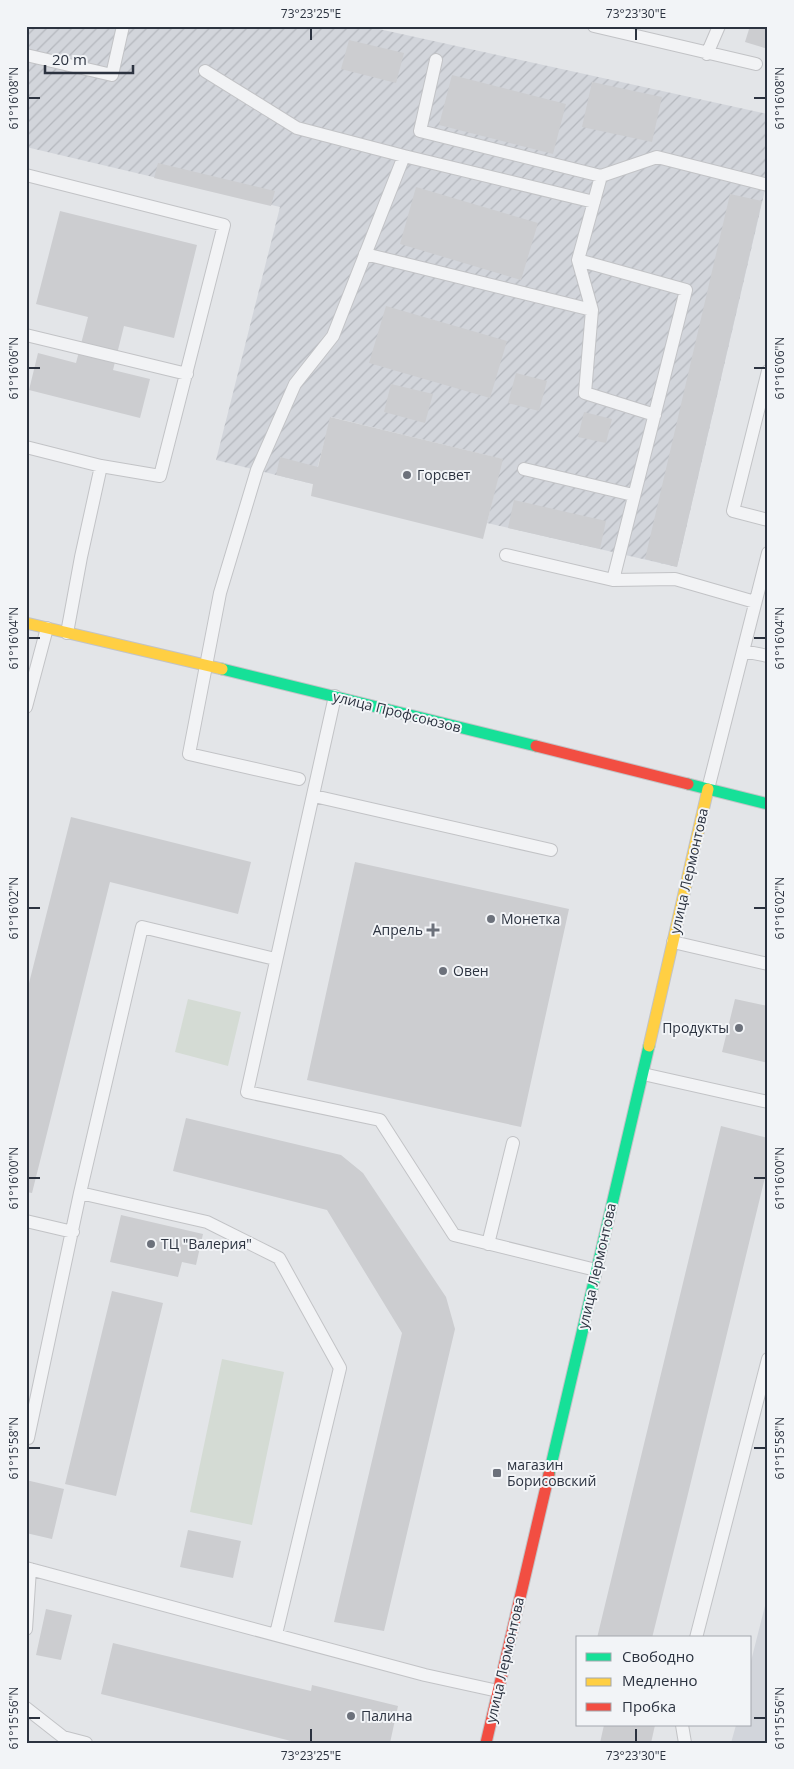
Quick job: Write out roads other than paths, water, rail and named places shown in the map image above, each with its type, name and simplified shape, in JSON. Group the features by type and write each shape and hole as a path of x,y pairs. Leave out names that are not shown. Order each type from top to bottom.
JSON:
{"street":[{"name":"улица Профсоюзов","path":"26,623 335,696 768,804"},
{"name":"улица Лермонтова","path":"486,1743 708,789"}],"lane":[{"path":"26,55 112,74 123,26"},
{"path":"594,26 756,64"},
{"path":"707,54 719,26"},
{"path":"436,60 420,131 601,176 657,157 768,185"},
{"path":"205,71 297,128 594,202"},
{"path":"299,779 189,754 220,594 257,470 295,384 333,336 404,156"},
{"path":"26,175 224,225 160,476 102,466 26,447"},
{"path":"601,176 578,260 592,310 585,393 655,415"},
{"path":"365,254 592,310"},
{"path":"578,260 686,290 655,415 632,495 613,580"},
{"path":"26,336 187,374"},
{"path":"768,371 733,511 768,520"},
{"path":"67,633 81,557 102,466"},
{"path":"524,469 632,495"},
{"path":"708,789 768,553"},
{"path":"506,555 613,580 675,579 755,602"},
{"path":"26,707 47,628"},
{"path":"743,651 768,656"},
{"path":"335,696 246,1092 380,1120 454,1235 596,1270"},
{"path":"314,796 551,850"},
{"path":"26,1438 28,1438 80,1193 142,927 275,959"},
{"path":"673,942 768,964"},
{"path":"643,1074 768,1102"},
{"path":"488,1244 513,1142"},
{"path":"80,1193 206,1222 278,1258 340,1368 276,1634"},
{"path":"26,1221 73,1232"},
{"path":"697,1636 768,1359"},
{"path":"26,1629 28,1568 426,1675 498,1691"},
{"path":"26,1708 63,1737 86,1743"},
{"path":"682,1726 685,1743"}],"place":[{"name":"Горсвет","path":"407,475"},
{"name":"Монетка","path":"491,919"},
{"name":"Апрель","path":"433,930"},
{"name":"Овен","path":"443,971"},
{"name":"Продукты","path":"739,1028"},
{"name":"ТЦ \"Валерия\"","path":"151,1244"},
{"name":"магазин Борисовский","path":"497,1473"},
{"name":"Палина","path":"351,1716"}]}
